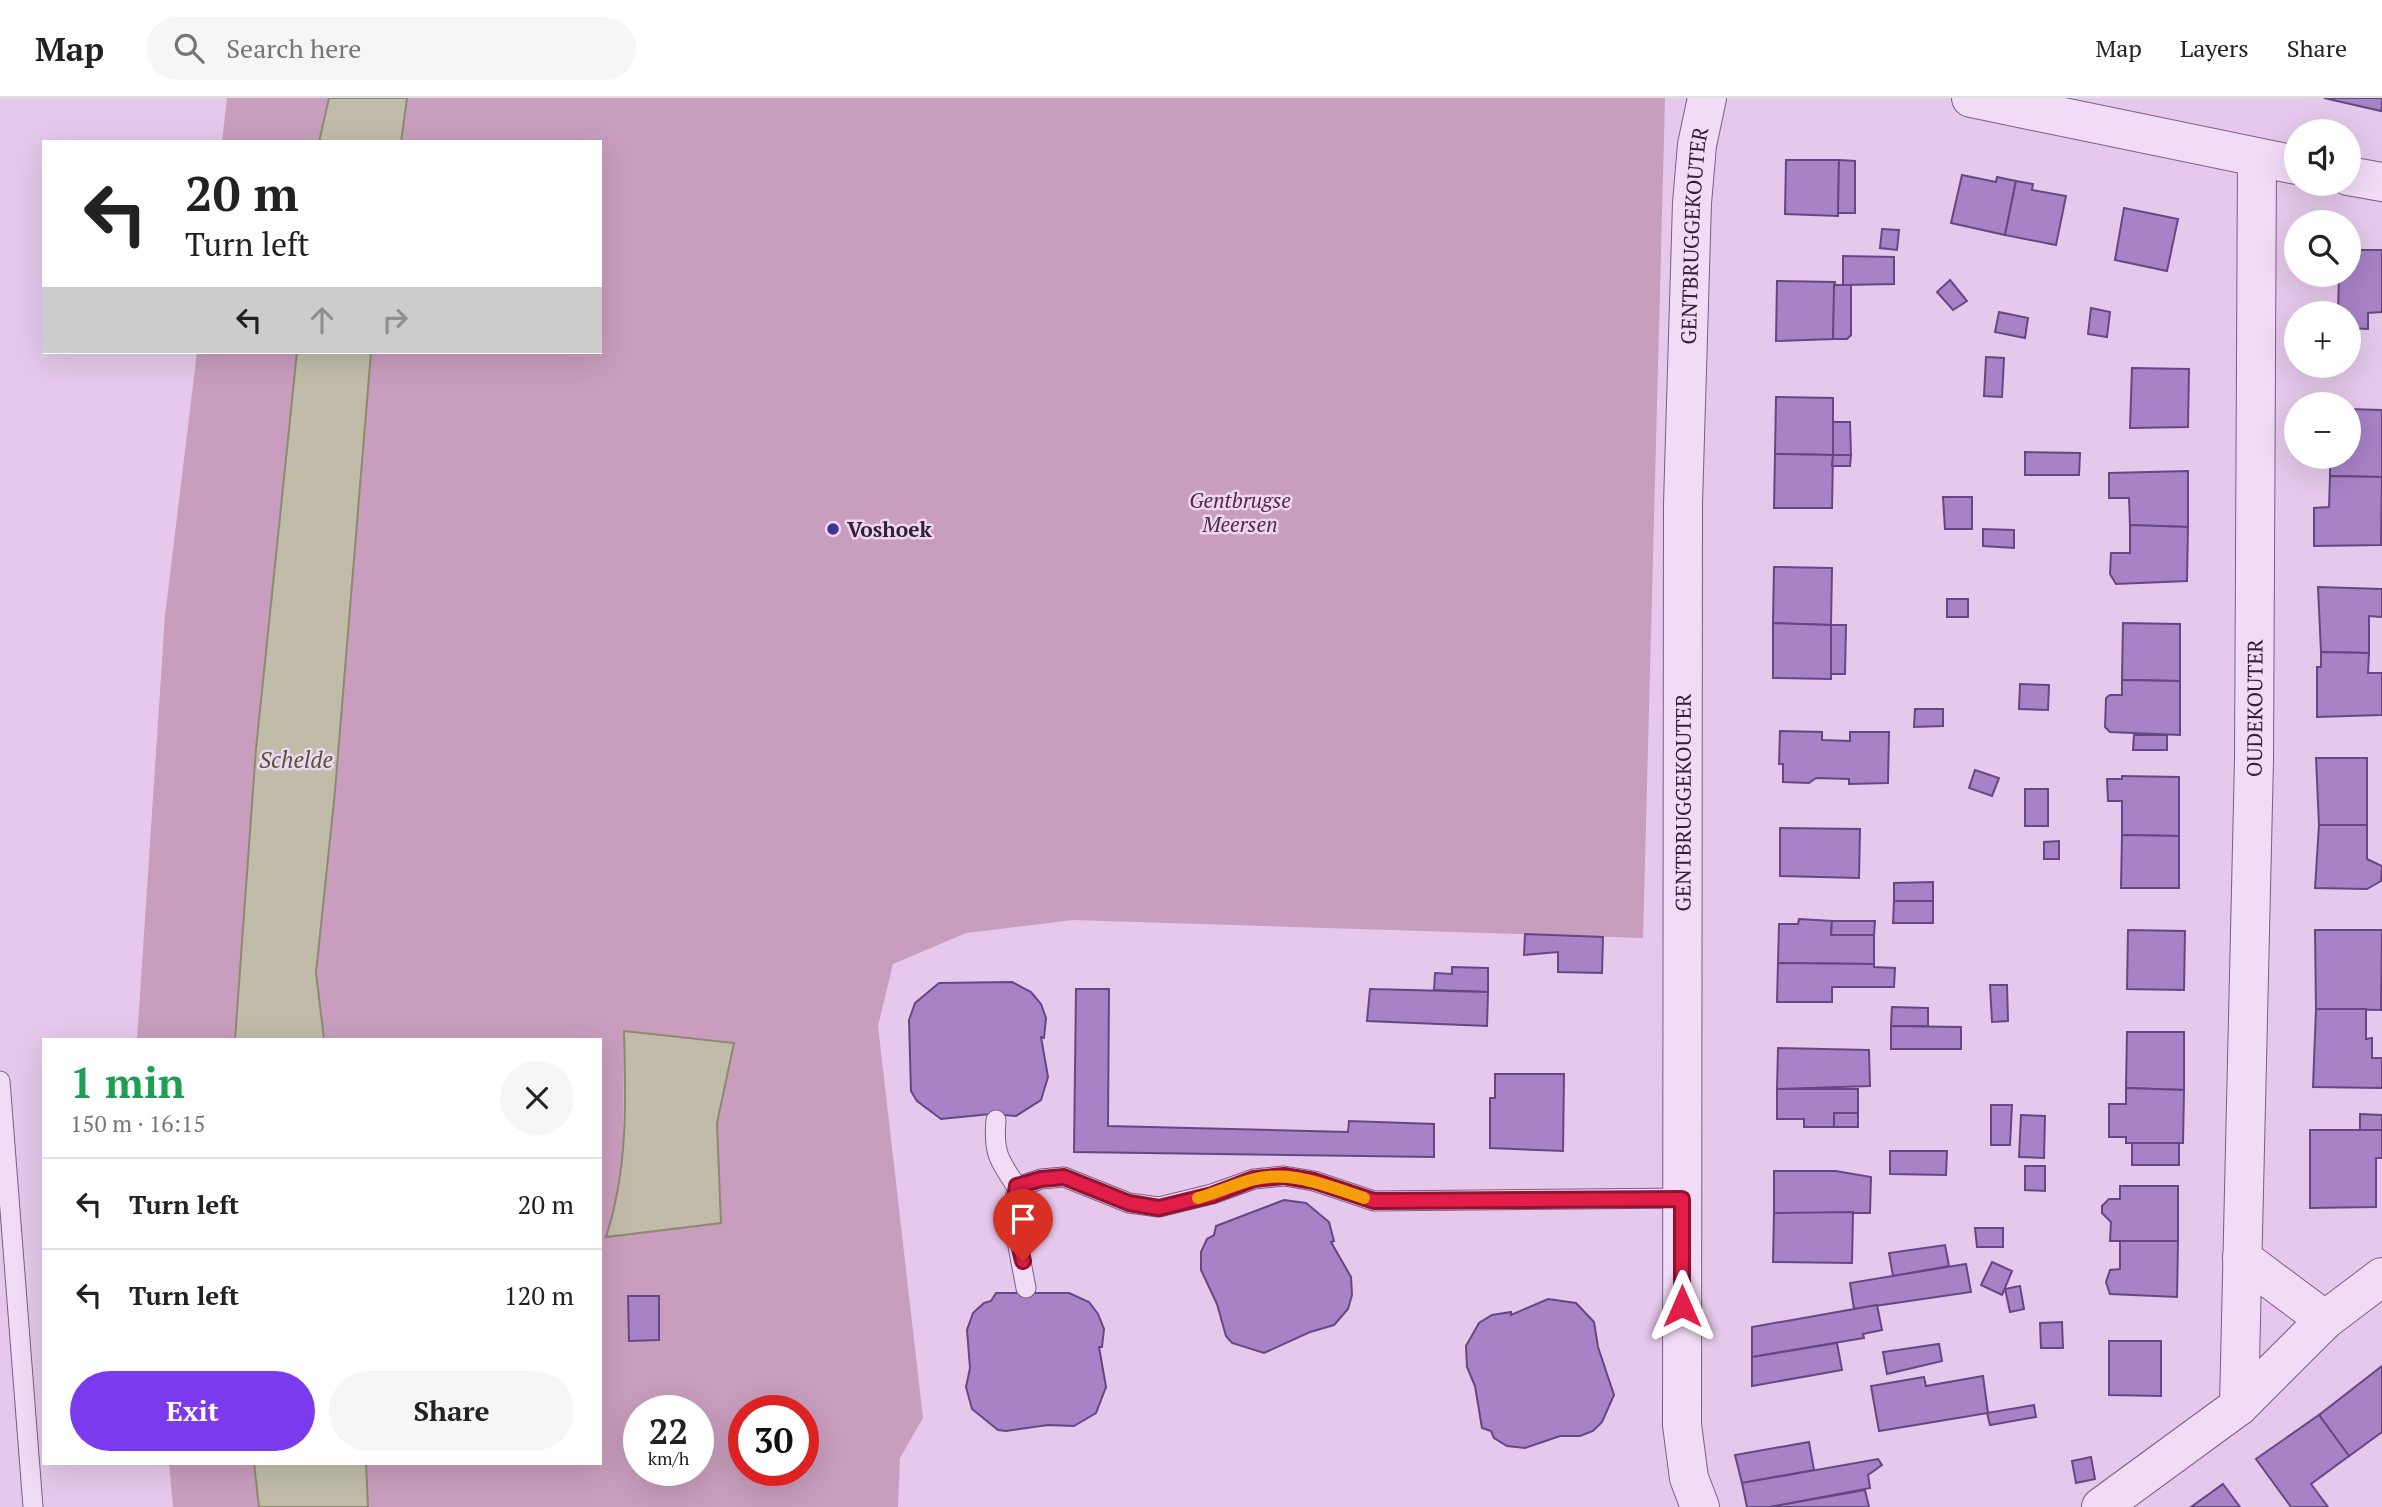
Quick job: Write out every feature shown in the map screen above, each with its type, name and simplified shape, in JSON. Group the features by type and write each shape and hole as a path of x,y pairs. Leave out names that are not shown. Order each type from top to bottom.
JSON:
{"street":[{"name":"GENTBRUGGEKOUTER","path":"1700,1507 1689,1478 1682,1425 1683,504 1692,203 1698,145 1707,98"},
{"path":"1971,98 2284,163"},
{"name":"OUDEKOUTER","path":"2239,1406 2254,774 2257,158"},
{"path":"2361,178 2382,182"},
{"path":"2242,1258 2325,1321"},
{"path":"2101,1507 2239,1406 2325,1321 2382,1276"}],"lane":[{"path":"0,1081 5,1223 33,1507"},
{"path":"996,1121 994,1143 999,1162 1017,1186 1012,1215 1026,1288"},
{"path":"1017,1186 1041,1179 1064,1177 1129,1203 1159,1208 1212,1195 1254,1179 1284,1176 1314,1181 1374,1201 1682,1199"}],"green space":[{"path":"227,98 329,98 319,140 222,140"},
{"name":"Gentbrugse Meersen","path":"407,98 1665,98 1643,938 1073,920 966,933 893,964 878,1026 923,1418 900,1458 898,1507 368,1507 366,1465 602,1465 602,1038 324,1038 316,973 335,791 371,354 602,354 602,140 401,140","holes":["624,1031 733,1044 717,1123 721,1223 606,1237 623,1173"]},
{"path":"197,354 297,354 256,749 235,1038 137,1038 165,616"},
{"path":"169,1465 254,1465 259,1507 173,1507"}],"water":[{"path":"329,98 407,98 401,140 319,140"},
{"name":"Schelde","path":"297,354 371,354 335,791 316,973 324,1038 235,1038 256,749"},
{"path":"624,1031 734,1043 717,1123 721,1223 606,1237 622,1160 625,1109"},
{"path":"254,1465 366,1465 368,1507 259,1507"}],"building":[{"path":"2324,98 2382,98 2382,107 2381,111"},
{"path":"1786,160 1839,160 1838,216 1785,214"},
{"path":"1839,160 1855,161 1855,213 1838,213"},
{"path":"1962,175 1996,182 1997,177 2016,181 2005,235 1951,223"},
{"path":"2016,181 2033,184 2032,190 2066,196 2056,245 2005,235"},
{"path":"2124,208 2178,219 2167,271 2115,260"},
{"path":"1882,229 1899,230 1897,250 1880,248"},
{"path":"2361,250 2382,250 2382,312 2368,313 2368,329 2361,329 2361,301 2338,301 2339,287 2361,287"},
{"path":"1843,256 1894,257 1894,284 1843,285"},
{"path":"1950,280 1967,301 1953,310 1937,292"},
{"path":"1777,281 1835,282 1833,339 1776,341"},
{"path":"1834,285 1851,285 1851,335 1847,339 1833,339"},
{"path":"2091,308 2110,312 2107,337 2088,334"},
{"path":"1999,312 2028,318 2025,338 1995,332"},
{"path":"1986,357 2004,358 2002,397 1984,396"},
{"path":"2132,368 2189,369 2188,427 2130,428"},
{"path":"1776,397 1833,398 1833,455 1775,454"},
{"path":"2361,409 2382,410 2382,477 2330,476 2330,469 2361,469"},
{"path":"1833,422 1850,422 1851,455 1833,455"},
{"path":"2025,452 2080,453 2079,475 2025,475"},
{"path":"1775,454 1833,455 1832,508 1774,508"},
{"path":"1833,455 1851,455 1850,466 1832,466"},
{"path":"2188,471 2188,527 2130,525 2129,498 2109,498 2109,473"},
{"path":"2330,476 2382,477 2381,545 2314,546 2314,508 2329,507"},
{"path":"1943,497 1972,497 1972,529 1945,529"},
{"path":"2130,525 2188,527 2187,581 2116,584 2110,574 2111,553 2130,553"},
{"path":"1983,529 2014,530 2014,548 1983,546"},
{"path":"1774,567 1832,568 1831,625 1773,623"},
{"path":"2318,587 2382,589 2382,617 2369,616 2369,653 2321,652"},
{"path":"1947,599 1968,599 1968,617 1947,617"},
{"path":"1773,623 1831,625 1831,679 1773,678"},
{"path":"2123,623 2180,624 2180,681 2122,680"},
{"path":"1831,625 1846,625 1845,674 1831,674"},
{"path":"2321,652 2369,653 2368,673 2382,673 2382,715 2317,717 2317,667 2321,667"},
{"path":"2122,680 2180,681 2180,735 2110,732 2105,727 2106,698 2110,695 2122,695"},
{"path":"2020,684 2049,685 2048,710 2019,709"},
{"path":"1915,709 1943,709 1943,726 1914,727"},
{"path":"1780,731 1822,732 1822,740 1850,741 1850,732 1889,732 1888,783 1849,784 1849,779 1816,778 1809,783 1783,782 1783,764 1779,764"},
{"path":"2134,735 2167,735 2167,750 2133,750"},
{"path":"2316,758 2367,758 2367,825 2319,825"},
{"path":"1975,770 1999,778 1992,796 1969,788"},
{"path":"2122,776 2179,777 2179,836 2122,835 2122,801 2108,801 2107,779 2122,779"},
{"path":"2025,789 2048,789 2048,826 2025,826"},
{"path":"2319,825 2367,825 2367,859 2382,866 2381,881 2367,889 2315,888"},
{"path":"1780,828 1860,829 1859,878 1780,876"},
{"path":"2122,835 2179,836 2179,888 2121,888"},
{"path":"2059,841 2059,859 2044,859 2044,842"},
{"path":"1933,882 1933,901 1894,901 1894,883"},
{"path":"1894,901 1933,901 1933,923 1893,923"},
{"path":"1799,919 1832,921 1831,935 1874,935 1874,964 1778,963 1779,924 1798,924"},
{"path":"1832,921 1875,921 1874,935 1831,935"},
{"path":"2128,930 2185,931 2184,990 2127,989"},
{"path":"2315,930 2382,930 2381,1010 2316,1009"},
{"path":"1525,934 1603,937 1602,973 1558,972 1558,952 1524,955"},
{"path":"1778,963 1874,964 1874,967 1895,968 1894,987 1832,987 1832,1002 1777,1002"},
{"path":"1452,967 1488,968 1488,992 1434,990 1435,973 1452,974"},
{"path":"1012,982 1031,992 1041,1004 1046,1018 1044,1038 1041,1037 1048,1077 1041,1100 1016,1116 991,1114 941,1119 917,1101 911,1091 909,1020 915,1003 939,983"},
{"path":"1990,985 2007,985 2008,1021 1992,1022"},
{"path":"1076,989 1109,989 1108,1126 1348,1132 1349,1121 1434,1124 1434,1157 1074,1152"},
{"path":"1370,989 1488,992 1487,1026 1367,1021"},
{"path":"1892,1007 1928,1008 1928,1026 1891,1026"},
{"path":"2316,1009 2366,1009 2366,1039 2372,1038 2372,1058 2382,1058 2382,1088 2313,1087"},
{"path":"1891,1026 1961,1027 1961,1049 1891,1049"},
{"path":"2127,1032 2184,1032 2184,1090 2126,1088"},
{"path":"1778,1048 1869,1050 1870,1086 1777,1089"},
{"path":"1495,1074 1564,1074 1563,1151 1490,1148 1490,1098 1495,1098"},
{"path":"2126,1088 2184,1090 2183,1143 2126,1143 2126,1137 2109,1137 2109,1104 2126,1104"},
{"path":"1777,1089 1858,1089 1858,1113 1834,1113 1834,1127 1804,1127 1804,1119 1777,1119"},
{"path":"1991,1105 2012,1105 2010,1145 1991,1145"},
{"path":"1834,1113 1858,1113 1858,1127 1834,1127"},
{"path":"2360,1114 2382,1115 2382,1130 2360,1130"},
{"path":"2021,1115 2045,1116 2044,1158 2019,1157"},
{"path":"2310,1130 2382,1130 2382,1158 2376,1158 2376,1207 2310,1208"},
{"path":"2132,1143 2179,1143 2179,1165 2132,1165"},
{"path":"1890,1151 1947,1151 1946,1175 1890,1174"},
{"path":"2025,1166 2045,1166 2045,1191 2025,1190"},
{"path":"1774,1171 1836,1171 1871,1177 1870,1213 1774,1213"},
{"path":"2120,1186 2178,1186 2178,1241 2110,1241 2111,1222 2102,1213 2102,1206 2109,1199 2120,1199"},
{"path":"1284,1200 1306,1203 1329,1222 1334,1241 1331,1242 1351,1277 1352,1295 1348,1309 1334,1325 1310,1332 1264,1353 1232,1343 1226,1336 1217,1304 1201,1270 1201,1252 1207,1239 1214,1235 1216,1226"},
{"path":"1853,1212 1852,1263 1773,1262 1774,1213"},
{"path":"1975,1228 2003,1228 2003,1247 1977,1247"},
{"path":"2120,1241 2178,1241 2177,1297 2110,1294 2106,1282 2110,1270 2120,1269"},
{"path":"1945,1245 1949,1266 1893,1276 1889,1253"},
{"path":"1992,1262 2012,1271 2002,1295 1981,1285"},
{"path":"1966,1264 1971,1292 1854,1309 1850,1283"},
{"path":"2020,1286 2024,1309 2010,1312 2005,1289"},
{"path":"996,1293 1069,1293 1089,1302 1104,1329 1102,1347 1099,1347 1106,1387 1096,1413 1074,1426 1048,1425 1006,1431 998,1430 972,1409 966,1387 970,1368 967,1330 973,1313 984,1303 991,1301"},
{"path":"628,1296 659,1296 659,1340 629,1341"},
{"path":"1548,1299 1576,1303 1594,1322 1598,1347 1614,1395 1602,1422 1593,1431 1580,1436 1560,1436 1525,1448 1507,1446 1494,1438 1491,1431 1482,1428 1475,1386 1467,1367 1466,1346 1479,1323 1492,1315 1511,1312 1511,1315"},
{"path":"1877,1305 1882,1330 1863,1334 1864,1338 1752,1357 1752,1327"},
{"path":"2062,1322 2063,1348 2041,1348 2040,1323"},
{"path":"2109,1341 2161,1341 2161,1396 2109,1395"},
{"path":"1837,1343 1842,1370 1752,1386 1752,1357"},
{"path":"1939,1344 1942,1361 1887,1374 1883,1352"},
{"path":"2382,1366 2382,1432 2349,1456 2319,1415"},
{"path":"1983,1376 1988,1413 1879,1431 1871,1386 1924,1377 1926,1386"},
{"path":"2034,1405 2036,1417 1990,1425 1987,1413"},
{"path":"2319,1415 2349,1456 2311,1484 2328,1507 2291,1507 2256,1459"},
{"path":"1809,1442 1814,1470 1742,1483 1735,1455"},
{"path":"2091,1457 2095,1479 2076,1483 2072,1461"},
{"path":"1878,1459 1882,1465 1868,1475 1870,1488 1770,1507 1747,1507 1742,1483"},
{"path":"2223,1484 2240,1507 2191,1507"},
{"path":"1865,1490 1869,1507 1770,1507"}],"slow traffic":[{"path":"1198,1198 1254,1179 1284,1176 1314,1181 1364,1198"}],"place":[{"name":"Voshoek","path":"833,529"}],"route":[{"path":"1023,1261 1012,1215 1017,1186 1041,1179 1064,1177 1129,1203 1159,1208 1212,1195 1254,1179 1284,1176 1314,1181 1374,1201 1682,1199 1682,1306"}]}
